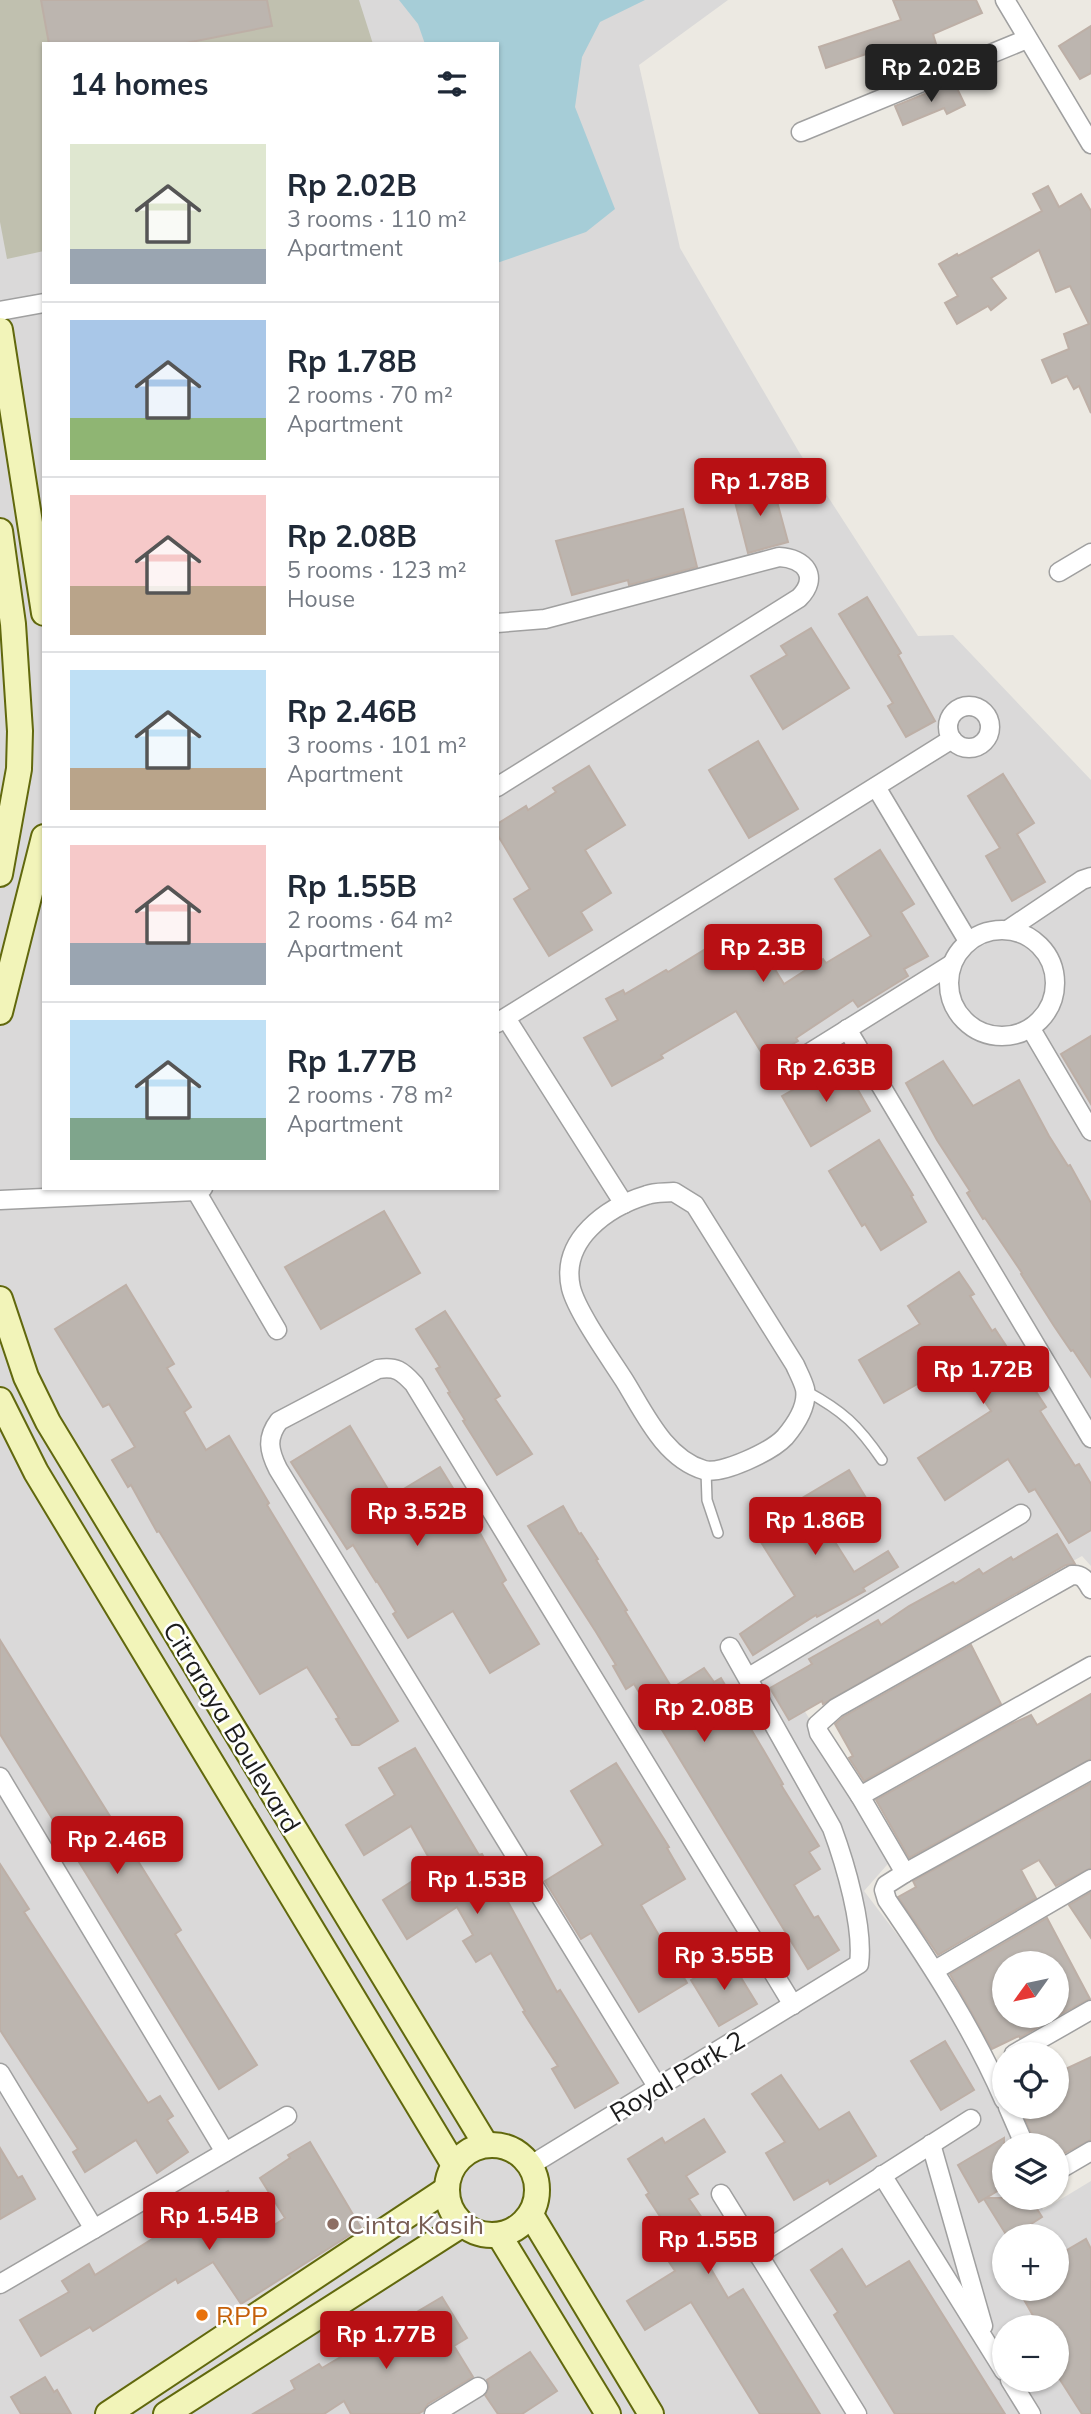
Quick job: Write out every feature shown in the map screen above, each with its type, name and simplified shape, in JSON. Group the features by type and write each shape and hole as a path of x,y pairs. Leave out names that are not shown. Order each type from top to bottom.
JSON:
{"main road":[{"path":"0,330 42,600"},
{"path":"0,531 13,624 20,731 19,769 0,874"},
{"path":"0,1012 42,845"},
{"name":"Citraraya Boulevard","path":"0,1299 26,1377 48,1422 486,2144"},
{"name":"Citraraya Boulevard","path":"0,1400 36,1472 454,2165"},
{"path":"486,2144 499,2145 522,2156 531,2165 538,2190 531,2215 511,2231 499,2235 486,2235 463,2224 454,2214 447,2189 454,2165 473,2148 486,2144"},
{"path":"108,2414 447,2189"},
{"path":"531,2215 651,2414"},
{"path":"166,2414 463,2224"},
{"path":"499,2235 608,2414"}],"street":[{"path":"1005,0 1091,144"},
{"path":"801,132 1027,39"},
{"path":"0,311 42,303"},
{"path":"1059,572 1091,553"},
{"path":"499,623 545,619 779,557 800,562 810,577 809,588 799,598 499,786"},
{"path":"624,1204 501,1021 952,740"},
{"path":"876,787 968,941"},
{"path":"1009,929 1082,880 1091,877"},
{"path":"782,1070 952,964 968,941 987,931 1009,929 1033,939 1051,959 1057,985 1049,1010 1031,1029 1010,1037 988,1035 969,1025 955,1008 949,986 952,964"},
{"path":"847,1029 1091,1438"},
{"path":"1031,1029 1091,1131"},
{"path":"0,1200 200,1190 276,1330"},
{"path":"674,1192 695,1205 794,1365 806,1391 795,1425 780,1442 766,1452 735,1465 706,1471 682,1459 662,1441 584,1315 571,1288 571,1264 575,1247 589,1227 624,1204 650,1194 674,1192"},
{"path":"658,2088 271,1457 271,1431 279,1421 378,1369 390,1367 401,1370 414,1384 793,2005"},
{"path":"730,1647 749,1677 1021,1514"},
{"path":"899,1876 860,1796 817,1729 824,1716 1072,1575 1083,1577 1091,1589"},
{"path":"860,1796 1091,1666"},
{"name":"Royal Park 2","path":"531,2165 859,1965 860,1942 841,1852 831,1828 749,1677"},
{"path":"992,2056 884,1896 884,1890 899,1876 1091,1770"},
{"path":"0,1777 225,2152"},
{"path":"935,1970 1091,1879"},
{"path":"1035,2042 1091,2010"},
{"path":"0,2073 94,2229"},
{"path":"0,2284 287,2116"},
{"path":"758,2255 971,2119"},
{"path":"931,2144 988,2346"},
{"path":"1069,2165 1089,2156"},
{"path":"881,2175 992,2352"},
{"path":"721,2194 857,2414"},
{"path":"434,2414 478,2387"},
{"path":"1017,2392 1031,2414"}],"lane":[{"path":"806,1391 836,1407 853,1421 882,1460"},
{"path":"706,1471 707,1500 718,1533"}],"shaded area":[{"path":"0,0 728,0 639,65 680,248 799,452 918,636 953,635 1091,780 1091,1566 1082,1556 804,1710 894,1857 864,1891 959,2016 992,2092 992,2119 1004,2119 1010,2133 992,2133 992,2210 1069,2210 1069,2194 1091,2181 1091,2414 0,2414"},
{"path":"0,0 359,0 372,42 42,42 42,251 7,259 0,222"}],"water":[{"path":"399,0 645,0 600,22 582,57 575,107 615,209 586,232 499,262 499,42 424,42 418,24"}],"building":[{"path":"41,0 267,0 272,26 191,42 49,42"},
{"path":"893,0 976,0 982,13 933,34 940,57 897,70 889,46 826,68 819,47 901,20"},
{"path":"1091,26 1091,73 1080,79 1059,46"},
{"path":"954,82 965,105 947,114 944,108 903,125 895,106"},
{"path":"1048,186 1059,207 1081,194 1091,211 1091,413 1079,386 1074,389 1067,376 1052,383 1042,360 1069,349 1064,334 1089,324 1070,286 1056,292 1039,250 991,278 1006,298 991,310 988,306 957,324 945,303 958,296 939,264 1042,211 1033,194"},
{"path":"772,483 788,542 748,553 733,494"},
{"path":"683,509 697,567 629,585 628,580 572,595 556,541"},
{"path":"867,597 901,653 898,655 935,721 906,737 888,706 893,703 839,614"},
{"path":"811,628 849,688 783,729 751,676 787,655 781,646"},
{"path":"758,741 798,809 749,838 709,770"},
{"path":"589,766 625,825 585,850 611,893 581,912 592,930 549,956 514,899 530,889 499,837 499,823 526,806 528,810 556,792 553,788"},
{"path":"1003,774 1034,823 1017,834 1045,882 1012,901 986,856 1000,848 968,796"},
{"path":"880,850 914,904 901,912 928,956 904,969 908,976 858,1007 853,1000 796,1038 798,1041 766,1060 736,1011 661,1055 663,1058 612,1086 584,1038 618,1020 606,999 623,990 625,994 709,947 712,952 750,929 784,984 823,959 826,963 871,936 835,879"},
{"path":"1091,1036 1091,1104 1061,1054"},
{"path":"943,1061 973,1106 1019,1080 1049,1136 1068,1166 1070,1165 1091,1203 1091,1377 1054,1326 985,1218 983,1219 967,1193 970,1191 937,1140 906,1083"},
{"path":"842,1062 870,1111 811,1146 782,1096"},
{"path":"879,1140 913,1195 911,1196 926,1222 881,1250 865,1224 862,1226 829,1171"},
{"path":"384,1211 420,1273 321,1329 285,1267"},
{"path":"959,1272 974,1294 970,1296 992,1331 995,1329 1046,1407 1040,1411 1075,1466 1079,1464 1091,1484 1091,1530 1069,1543 1035,1489 1029,1492 1008,1459 945,1500 918,1458 991,1411 958,1361 884,1403 859,1360 920,1324 908,1306"},
{"path":"126,1285 174,1364 167,1368 191,1407 184,1412 206,1450 229,1436 269,1503 267,1505 398,1721 359,1745 352,1745 336,1719 339,1718 307,1667 260,1694 159,1531 157,1532 131,1485 128,1487 112,1460 135,1447 109,1404 103,1407 55,1329"},
{"path":"445,1311 500,1396 495,1399 532,1454 497,1475 463,1421 465,1420 436,1369 440,1367 416,1329"},
{"path":"350,1426 392,1496 440,1467 475,1524 506,1580 502,1583 539,1644 490,1673 453,1611 408,1638 377,1581 353,1545 347,1549 291,1462"},
{"path":"849,1470 877,1516 835,1542 854,1572 888,1551 898,1567 863,1588 865,1591 817,1617 816,1615 753,1655 740,1634 795,1596 752,1528"},
{"path":"563,1506 598,1559 596,1560 627,1610 625,1611 672,1688 704,1668 714,1682 721,1678 819,1846 809,1852 820,1869 794,1885 814,1918 818,1916 839,1950 808,1969 634,1684 626,1689 613,1666 616,1665 528,1526"},
{"path":"1057,1534 1075,1564 1066,1565 823,1704 822,1701 789,1720 770,1688 812,1664 809,1659 878,1620 881,1625 953,1582 955,1584 979,1569 983,1574"},
{"path":"0,1640 181,1930 175,1934 257,2065 219,2089 0,1734"},
{"path":"971,1645 1001,1704 864,1781 849,1758 853,1756 835,1724"},
{"path":"1091,1694 1091,1759 909,1858 876,1800 1011,1724 1031,1715 1037,1725"},
{"path":"415,1748 479,1855 482,1854 557,1992 560,1990 618,2083 575,2108 552,2069 558,2066 523,2012 525,2011 491,1953 476,1962 463,1941 473,1935 457,1907 407,1939 383,1900 434,1867 411,1826 364,1855 346,1825 395,1795 379,1768"},
{"path":"616,1763 669,1847 667,1848 685,1879 641,1905 687,1983 639,2012 591,1933 581,1939 545,1881 603,1845 571,1791"},
{"path":"1091,1783 1091,1868 1056,1886 1039,1860 1021,1870 1036,1898 938,1955 898,1897 916,1887 913,1881"},
{"path":"0,1864 29,1909 24,1912 148,2103 160,2096 173,2116 167,2120 188,2152 157,2173 136,2140 85,2172 73,2152 78,2149 0,2030"},
{"path":"1091,1892 1091,1938 1069,1905"},
{"path":"1047,1918 1065,1951 992,1951 992,2028 1036,2028 1020,2038 1019,2036 1007,2042 992,2042 992,2049 950,1974"},
{"path":"729,1958 757,2004 719,2026 691,1980"},
{"path":"1069,1959 1090,1999 1069,2010"},
{"path":"945,2041 974,2090 941,2110 911,2061"},
{"path":"1091,2057 1091,2140 1069,2151 1069,2133 1031,2133 1025,2119 1069,2119 1069,2067"},
{"path":"781,2075 819,2130 849,2112 876,2156 830,2184 828,2180 794,2200 766,2153 785,2142 752,2094"},
{"path":"704,2119 725,2152 686,2176 698,2194 689,2199 702,2218 697,2221 716,2249 704,2257 728,2298 743,2289 820,2414 760,2414 691,2302 645,2330 627,2301 675,2271 648,2230 663,2221 628,2159 662,2138 665,2143"},
{"path":"310,2142 361,2228 241,2304 213,2262 178,2283 176,2279 93,2331 90,2327 41,2356 20,2320 69,2292 62,2281 89,2264 95,2275 228,2191 257,2236 285,2218 260,2178 290,2158 288,2155"},
{"path":"992,2145 992,2194 986,2198 992,2198 992,2210 1038,2210 1042,2217 1031,2224 1000,2224 984,2199 979,2202 958,2165"},
{"path":"0,2148 18,2178 22,2176 35,2199 0,2219"},
{"path":"1086,2239 1091,2249 1091,2414 1082,2414 1068,2392 1069,2315 1033,2315 1025,2301 1069,2301 1069,2249"},
{"path":"842,2249 866,2287 909,2261 1005,2414 895,2414 834,2315 838,2312 811,2270"},
{"path":"442,2297 467,2338 454,2346 473,2377 428,2404 423,2411 418,2414 351,2414 344,2401 324,2414 253,2414 295,2389 291,2381 319,2364 322,2368"},
{"path":"530,2352 557,2391 522,2414 498,2414 485,2395 489,2387 487,2380"},
{"path":"45,2377 54,2392 57,2390 71,2414 21,2414 11,2397"}],"place":[{"name":"Cinta Kasih","path":"333,2224"},
{"name":"RPP","path":"202,2315"}]}
